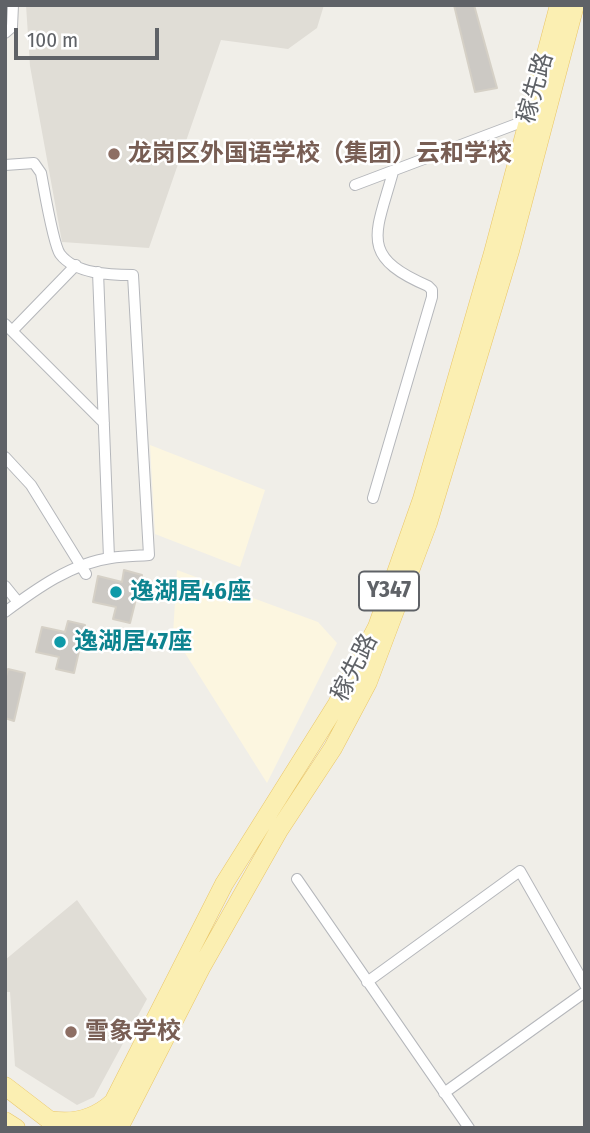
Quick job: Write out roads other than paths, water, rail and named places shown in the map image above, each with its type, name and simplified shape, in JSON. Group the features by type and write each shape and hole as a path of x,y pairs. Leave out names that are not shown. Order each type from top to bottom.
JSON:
{"main road":[{"path":"551,36 552,5"},
{"name":"稼先路","path":"100,1128 224,884 337,704 377,627 425,486 493,253 559,5"},
{"name":"稼先路","path":"122,1124 202,966 279,830 333,748 368,682 432,510 510,251 575,5"},
{"path":"563,52 585,6"},
{"path":"5,1086 55,1124 85,1119 101,1112 115,1101"},
{"path":"5,1121 16,1128"}],"street":[{"path":"5,33 12,27 13,5"},
{"path":"355,185 527,120"},
{"path":"5,165 34,163 41,173 58,252 69,262 110,275 133,275 149,555 109,558 49,582 5,612"},
{"path":"373,498 432,297 432,290 428,286 391,267 380,251 376,233 393,172"},
{"path":"76,265 8,328 104,423"},
{"path":"98,272 109,558"},
{"path":"5,457 31,485 83,570"},
{"path":"5,586 18,602"},
{"path":"367,982 520,871 585,985"},
{"path":"297,879 468,1128"},
{"path":"444,1093 585,992"}],"place":[{"name":"龙岗区外国语学校（集团）云和学校","path":"114,154"},
{"name":"逸湖居46座","path":"116,592"},
{"name":"逸湖居47座","path":"60,642"},
{"name":"雪象学校","path":"71,1032"}]}
